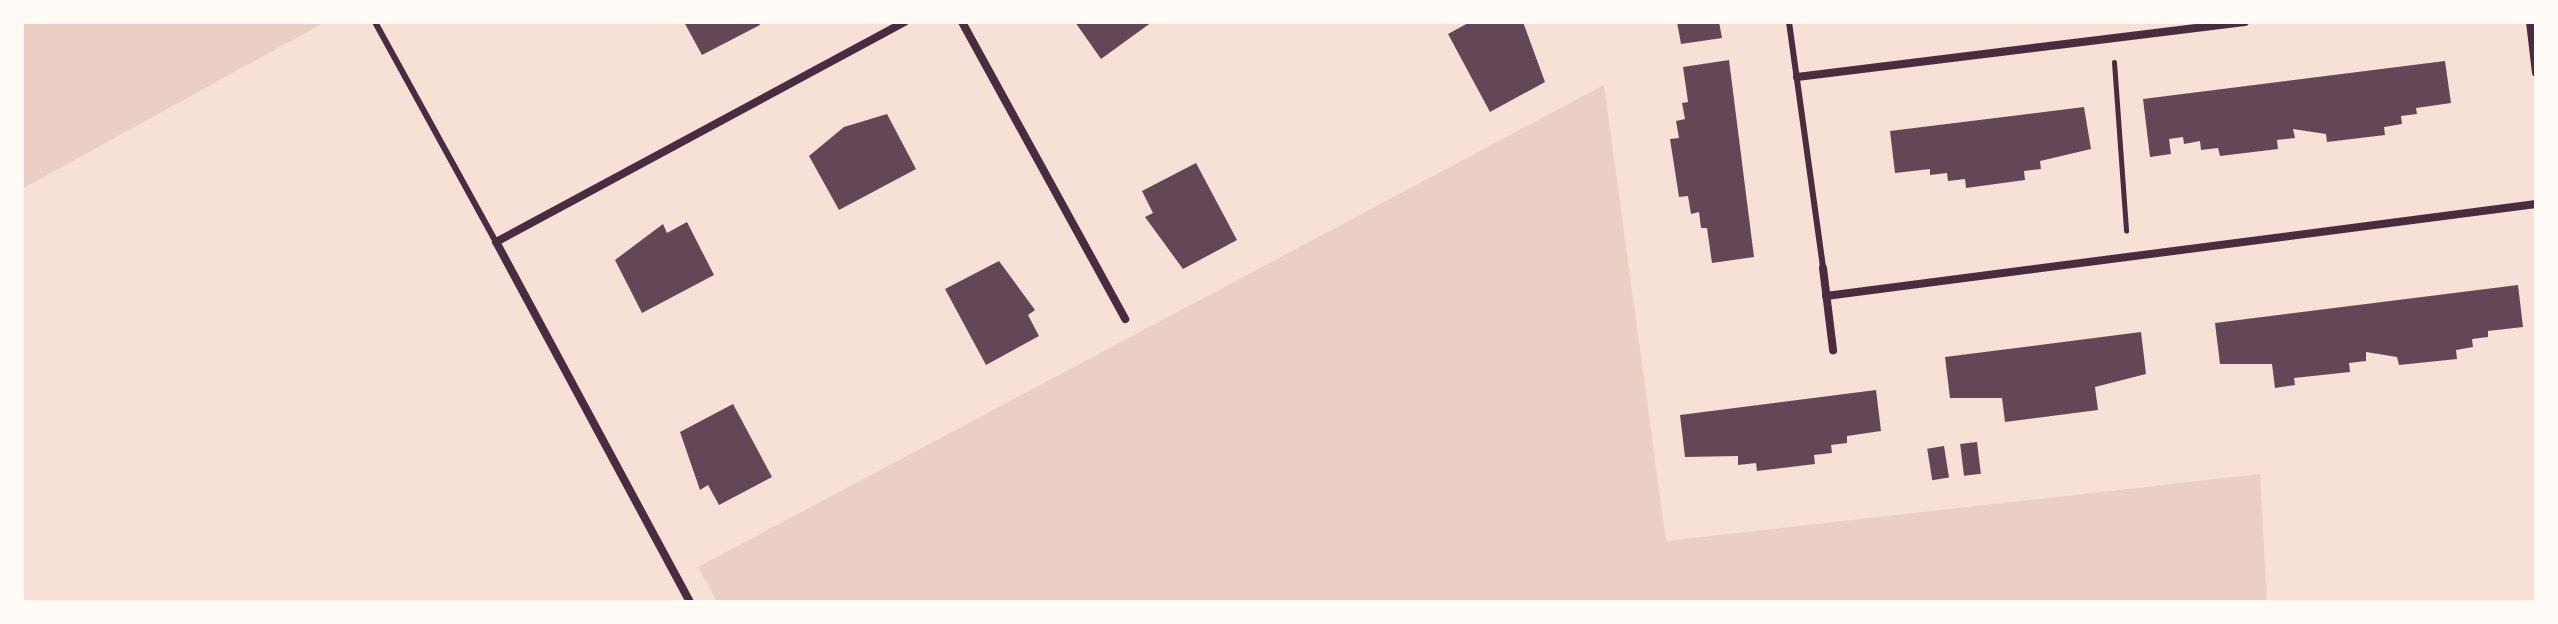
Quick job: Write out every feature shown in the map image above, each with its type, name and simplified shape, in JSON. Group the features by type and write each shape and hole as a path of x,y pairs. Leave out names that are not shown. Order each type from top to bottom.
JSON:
{"street":[{"path":"690,602 496,242 905,22"},
{"path":"962,22 1125,319"},
{"path":"1797,77 2245,22"},
{"path":"2530,22 2536,73"},
{"path":"1826,296 2536,204"},
{"path":"1823,268 1833,350"}],"lane":[{"path":"375,22 496,242"},
{"path":"1789,22 1823,268"}],"path":[{"path":"2112,38 2131,230 2115,232"}],"shaded area":[{"path":"22,22 325,22 22,189"},
{"path":"1604,85 1666,541 2260,474 2267,602 717,602 698,567"}],"building":[{"path":"684,22 758,22 760,25 702,55"},
{"path":"1075,22 1152,22 1101,59"},
{"path":"1470,22 1523,22 1545,82 1490,112 1448,34"},
{"path":"1677,22 1719,22 1722,38 1681,44"},
{"path":"1729,60 1754,257 1712,263 1707,228 1701,228 1699,212 1691,214 1688,196 1679,197 1670,139 1679,138 1676,121 1685,119 1682,103 1688,102 1683,67"},
{"path":"2445,61 2451,103 2416,108 2417,114 2401,116 2402,124 2384,127 2385,135 2327,142 2326,134 2293,129 2295,138 2277,140 2278,149 2220,156 2218,148 2201,150 2200,141 2184,144 2183,137 2169,139 2171,154 2150,157 2143,99"},
{"path":"2084,107 2091,149 2040,161 2041,169 2024,171 2025,180 1966,188 1965,179 1948,181 1947,173 1930,175 1930,169 1895,173 1890,131"},
{"path":"887,114 916,169 839,210 809,156 844,127"},
{"path":"1196,163 1237,240 1183,269 1145,217 1153,213 1142,191"},
{"path":"687,222 714,275 642,313 615,260 663,224 667,233"},
{"path":"999,261 1035,310 1028,315 1039,336 986,365 945,289"},
{"path":"2518,285 2523,327 2488,331 2488,337 2472,339 2473,347 2456,350 2457,359 2399,365 2397,357 2366,352 2366,361 2349,363 2350,372 2294,378 2295,385 2275,388 2272,364 2220,364 2215,323"},
{"path":"2141,332 2146,374 2095,387 2098,410 2005,422 2002,398 1950,398 1945,357"},
{"path":"1876,390 1881,431 1847,436 1847,443 1831,445 1832,453 1814,455 1815,464 1757,471 1756,463 1738,465 1738,456 1685,457 1680,415"},
{"path":"733,404 772,477 719,505 708,485 700,490 680,432"},
{"path":"1977,442 1981,474 1964,476 1960,444"},
{"path":"1944,446 1949,478 1932,480 1927,449"}]}
